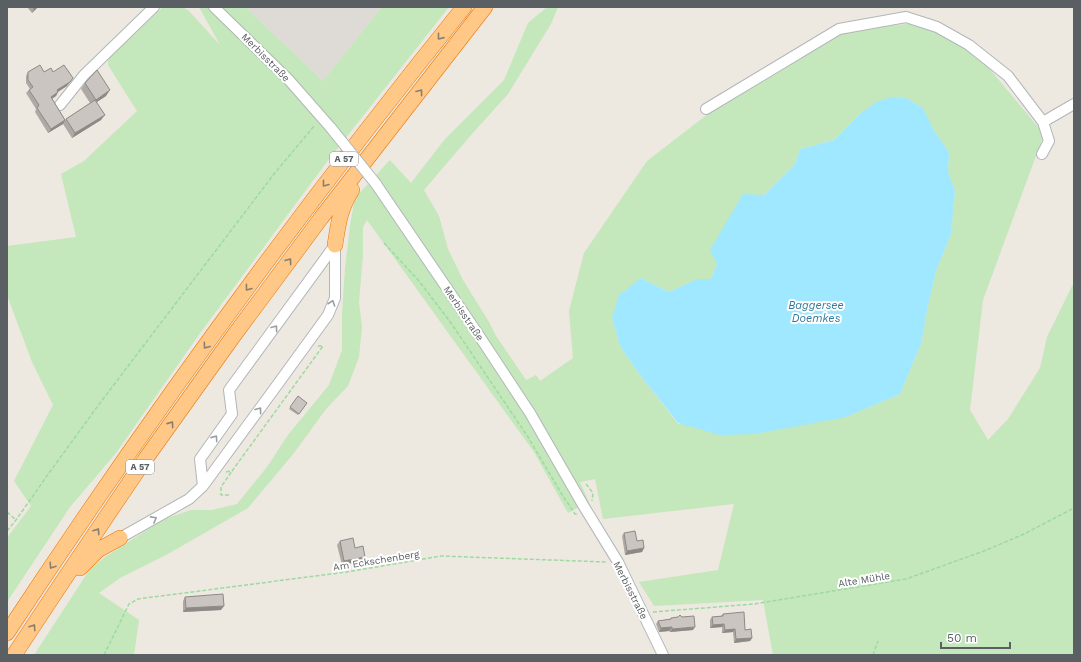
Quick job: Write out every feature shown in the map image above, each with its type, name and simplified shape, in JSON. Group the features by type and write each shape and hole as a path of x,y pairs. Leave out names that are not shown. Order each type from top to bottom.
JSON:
{"highway":[{"name":"A 57","path":"7,633 113,476 228,314 409,75 464,7"},
{"name":"A 57","path":"14,655 144,461 232,338 321,218 486,7"},
{"path":"335,245 339,217 345,201 396,123"},
{"path":"52,598 98,550 120,538"}],"street":[{"path":"60,105 84,75 154,7"},
{"name":"Merbisstraße","path":"214,7 288,79 322,117 376,184 476,331 530,414 588,514 618,562 663,655"},
{"path":"706,109 839,28 906,17 937,27 969,45 1008,76 1043,122 1049,141 1042,154"},
{"path":"1043,122 1074,104"},
{"path":"120,538 190,499 212,474 328,315 335,298 335,245"},
{"path":"202,486 200,459 232,414 229,390 335,245"}],"path":[{"path":"7,531 105,396 274,174 306,134 322,117"},
{"path":"384,243 419,281 451,323 528,437 575,514 588,514 593,494 586,484"},
{"path":"229,495 221,495 221,487 323,346 305,346"},
{"path":"212,474 232,471"},
{"name":"Alte Mühle","path":"643,613 754,604 906,579 984,551 1024,534 1074,508"},
{"path":"8,513 16,520"},
{"name":"Am Eckschenberg","path":"104,655 129,604 138,599 346,572 441,556 618,562"},
{"path":"873,655 878,641"}],"shaded area":[{"path":"245,7 382,7 323,81"}],"green space":[{"path":"163,7 182,7 188,10 220,45 199,7 245,7 323,81 382,7 449,7 326,163 198,336 116,453 70,507 7,602 7,538 31,506 14,481 53,405 32,362 7,295 7,246 76,237 61,174 84,161 137,111 108,65 108,59"},
{"path":"547,7 558,7 551,24 508,94 424,190 439,216 448,249 463,280 496,336 526,380 536,375 540,381 573,358 569,311 584,253 647,161 730,97 839,32 915,23 936,31 977,54 1044,134 983,300 970,410 988,440 1008,419 1040,368 1047,337 1074,282 1074,655 773,655 763,600 654,606 639,582 718,570 734,504 603,519 595,479 580,482 589,502 568,513 534,452 367,220 363,227 363,255 359,302 362,327 359,357 348,386 326,409 294,453 248,508 166,555 120,578 99,593 139,620 134,655 34,655 90,569 105,557 164,519 191,510 212,510 237,504 267,467 288,435 329,385 342,350 342,314 345,268 355,198 390,160 411,183 445,139 504,80 528,23","holes":["892,97 906,98 921,107 933,129 949,152 948,171 955,191 951,234 936,271 921,344 900,394 846,417 678,424 637,371 620,346 612,318 641,278 669,292 697,279 711,279 717,264 764,195 795,164 800,149 834,140 860,114"]}],"water":[{"name":"Baggersee Doemkes","path":"892,97 906,98 923,108 933,129 949,152 948,171 955,191 951,234 936,271 921,344 900,394 846,417 755,434 720,435 678,423 637,371 620,346 612,318 619,295 641,278 669,292 697,279 711,279 717,264 710,250 743,194 764,195 795,164 800,149 834,140 860,114 876,102"}],"building":[{"path":"40,65 44,72 51,68 53,72 64,65 73,78 70,82 57,90 58,92 51,97 65,120 51,129 37,108 39,105 29,90 33,87 28,80 28,72"},
{"path":"97,70 110,90 96,100 85,83"},
{"path":"95,100 105,115 75,133 66,119"},
{"path":"298,396 307,403 299,414 290,407"},
{"path":"635,531 637,541 643,540 644,548 627,551 624,533"},
{"path":"353,538 355,548 363,546 365,557 344,561 340,541"},
{"path":"223,594 224,606 186,608 185,597"},
{"path":"744,612 745,630 751,629 752,638 736,639 735,629 725,630 724,624 713,625 712,617 723,616 723,614"},
{"path":"680,615 682,617 694,616 695,627 672,629 672,627 661,628 658,621 671,619"}]}
